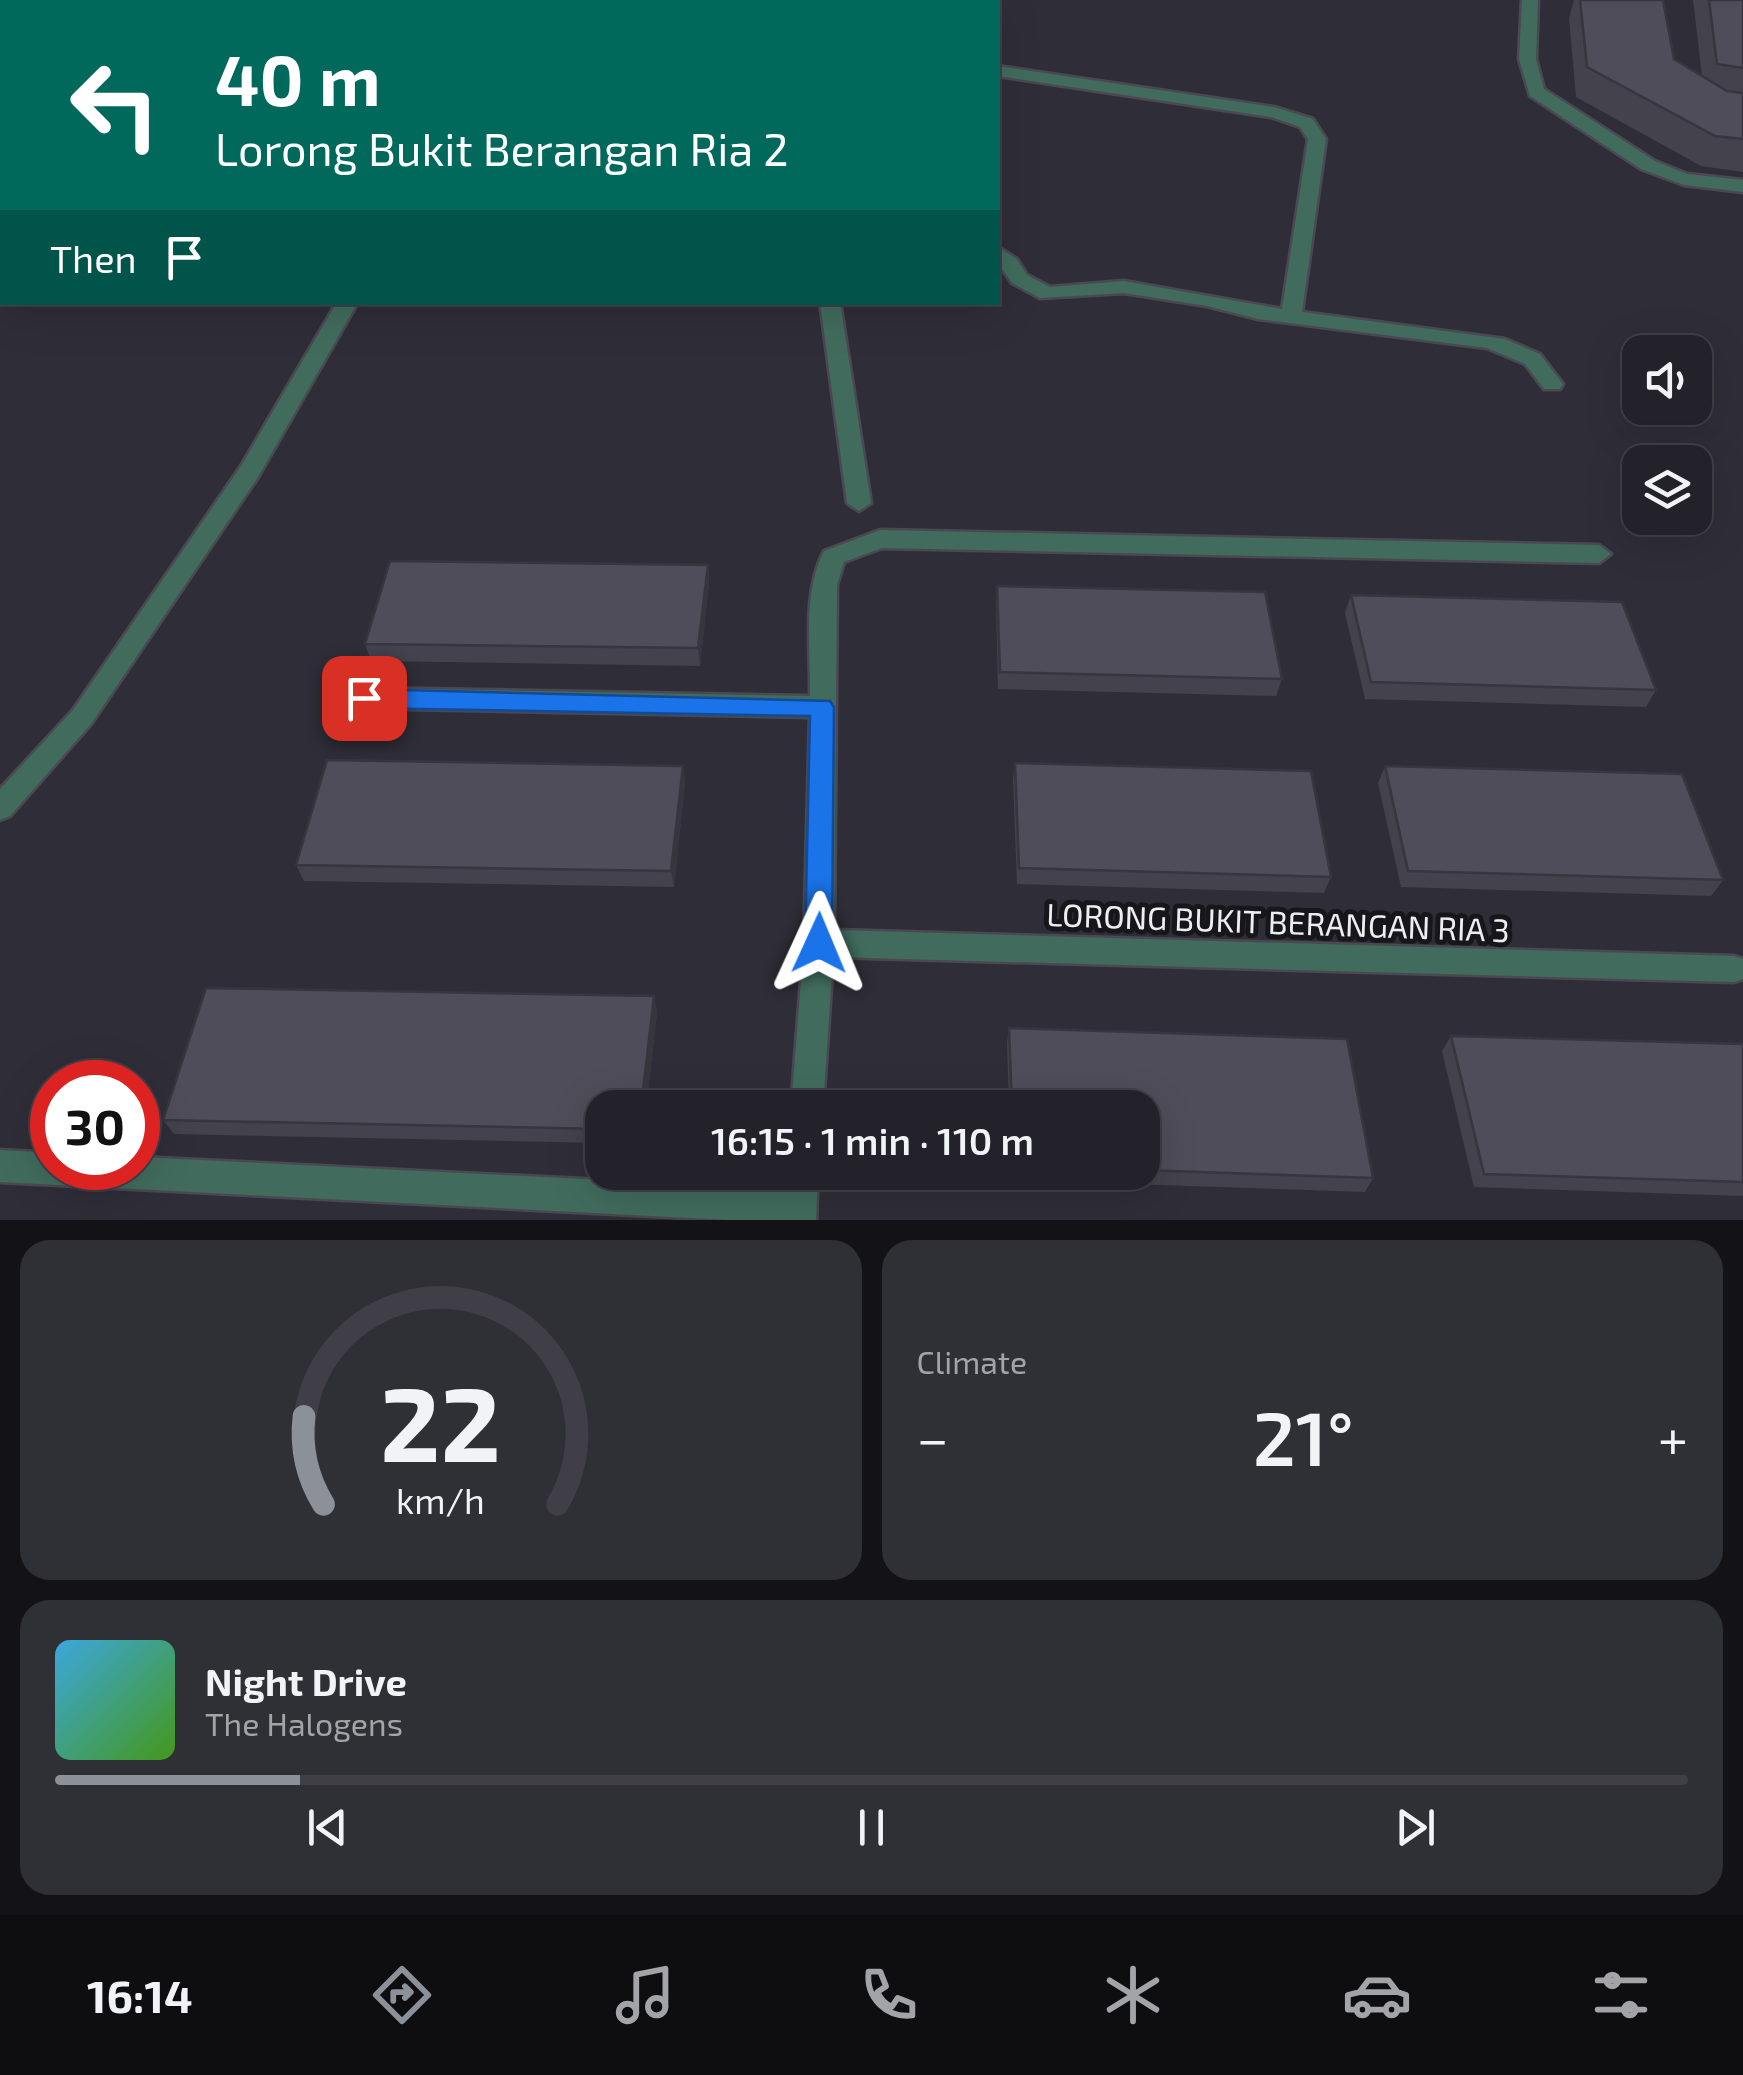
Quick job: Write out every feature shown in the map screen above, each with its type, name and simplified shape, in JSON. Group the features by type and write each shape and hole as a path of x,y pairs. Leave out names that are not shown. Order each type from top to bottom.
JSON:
{"street":[{"path":"1530,0 1527,62 1536,92 1648,165 1684,179 1743,186"},
{"path":"1000,70 1274,112 1307,123 1317,139 1291,316"},
{"path":"1000,255 1019,279 1047,294 1124,287 1291,316 1505,346 1524,350 1544,369 1552,384"},
{"path":"0,808 82,717 250,470 346,305"},
{"path":"830,305 859,503"},
{"path":"808,1090 819,943 825,586 833,557 880,540 1599,554"},
{"path":"364,698 822,707"},
{"name":"LORONG BUKIT BERANGAN RIA 3","path":"819,943 1734,969"},
{"path":"0,1166 799,1214"}],"building":[{"path":"1580,0 1663,0 1674,59 1727,91 1743,93 1743,139 1715,136 1587,67"},
{"path":"1709,0 1743,0 1743,68 1717,64"},
{"path":"390,561 708,565 698,648 365,644"},
{"path":"997,586 1265,592 1282,679 1000,672"},
{"path":"1351,595 1622,602 1656,690 1371,682"},
{"path":"327,760 683,766 671,871 296,865"},
{"path":"1015,763 1311,771 1331,877 1019,868"},
{"path":"1385,766 1682,774 1723,880 1408,871"},
{"path":"206,988 654,996 643,1090 585,1090 585,1129 163,1120"},
{"path":"1009,1028 1347,1039 1373,1178 1160,1171 1160,1090 1011,1090"},
{"path":"1451,1036 1743,1044 1743,1182 1484,1174"}],"route":[{"path":"364,698 822,707 819,943"}]}
